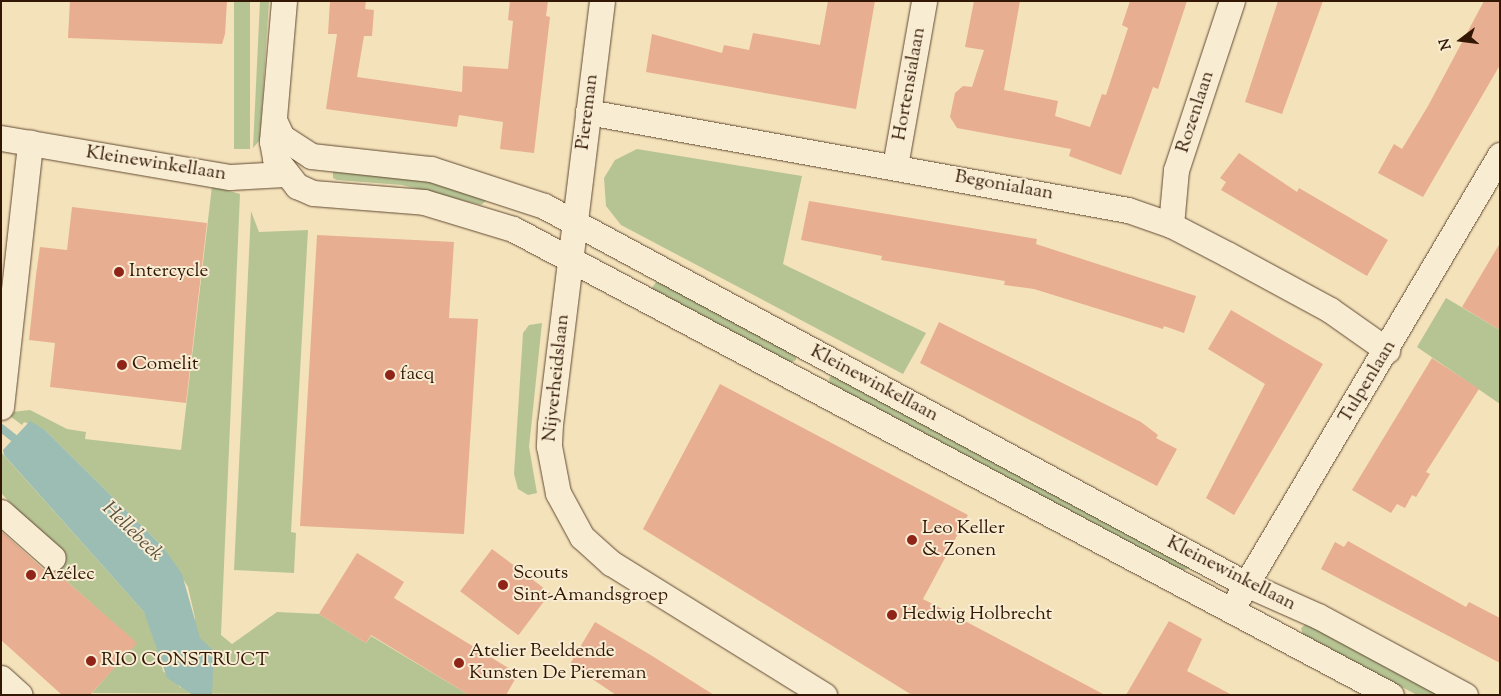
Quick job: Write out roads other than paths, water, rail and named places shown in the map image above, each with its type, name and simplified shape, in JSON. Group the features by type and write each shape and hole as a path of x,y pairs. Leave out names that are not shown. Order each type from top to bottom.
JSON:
{"street":[{"path":"284,1 274,120 275,158 284,174"},
{"name":"Piereman","path":"574,223 602,1"},
{"name":"Hortensialaan","path":"895,166 924,1"},
{"name":"Rozenlaan","path":"1171,224 1176,170 1232,1"},
{"name":"Begonialaan","path":"588,112 1091,201 1171,224 1330,310 1387,350"},
{"name":"Kleinewinkellaan","path":"274,120 282,137 311,156 431,169 520,195 1246,584 1318,616 1465,695"},
{"name":"Kleinewinkellaan","path":"1,138 230,177 284,174 313,193 396,197 482,217 570,259 1233,609 1391,695"},
{"path":"1,407 30,143"},
{"name":"Tulpenlaan","path":"1233,609 1246,584 1387,350 1500,154"},
{"name":"Nijverheidslaan","path":"574,223 549,446 558,493 569,516 582,536 611,563 824,695"},
{"path":"1,512 53,558"},
{"path":"1,678 20,695"}],"water":[{"path":"30,421 45,430 164,548 182,574 200,638 214,651 212,695 193,695 167,678 144,612 4,455 3,450"}],"waterway":[{"name":"Hellebeek","path":"1,428 19,442"}],"place":[{"name":"Intercycle","path":"119,272"},
{"name":"Comelit","path":"122,365"},
{"name":"facq","path":"390,375"},
{"name":"Leo Keller & Zonen","path":"912,540"},
{"name":"Azélec","path":"31,575"},
{"name":"Scouts Sint-Amandsgroep","path":"503,585"},
{"name":"Hedwig Holbrecht","path":"892,615"},
{"name":"RIO CONSTRUCT","path":"91,661"},
{"name":"Atelier Beeldende Kunsten De Piereman","path":"459,663"}]}
